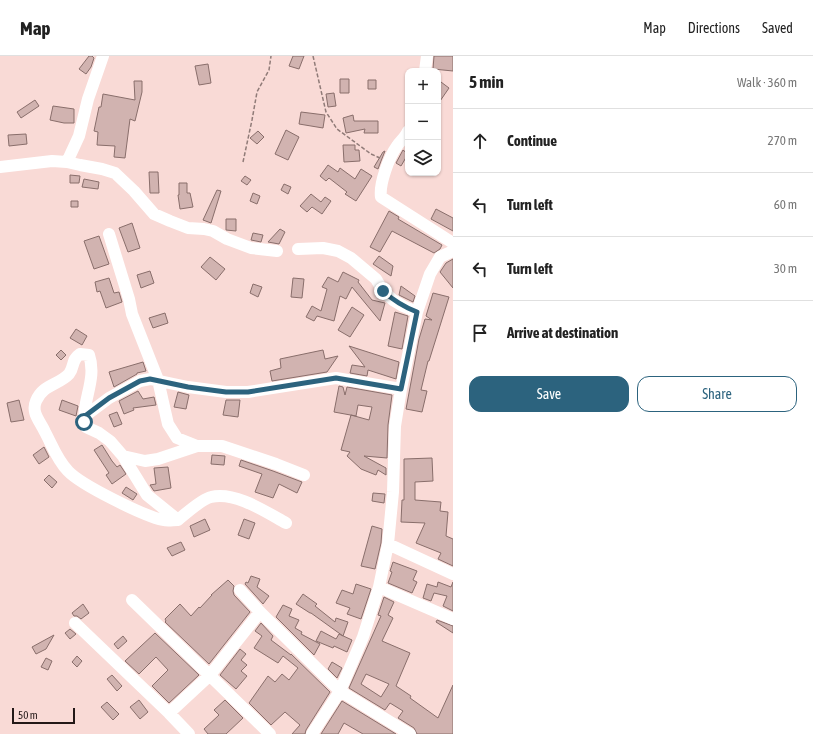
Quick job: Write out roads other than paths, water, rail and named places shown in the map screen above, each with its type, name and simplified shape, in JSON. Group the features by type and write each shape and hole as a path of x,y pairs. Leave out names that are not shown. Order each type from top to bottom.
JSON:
{"street":[{"path":"67,162 79,136 88,99 103,56"},
{"path":"425,68 427,56"},
{"path":"405,135 396,147 388,162 380,191 381,197 453,243"},
{"path":"0,166 52,161 67,162 102,169 115,173 134,191 154,214 188,228 213,231 227,239 252,248 277,251"},
{"path":"109,234 129,299 132,314 158,380 168,424 177,438 197,446"},
{"path":"298,249 323,248 338,252 351,258 376,279 383,291 393,300 417,312"},
{"path":"312,734 340,691 363,636 379,587 388,544 393,492 396,426 401,389 417,312 430,274 440,257 453,251"},
{"path":"178,520 147,495 123,456 110,441 86,427 84,422 92,378 92,363 89,355 80,354 74,358 69,374 45,388 36,401 34,413 68,472 82,482 120,502 150,516 164,520 178,520 189,510 210,497 227,495 258,508 286,524"},
{"path":"85,416 109,398 140,381 150,379 188,387 226,392 248,392 336,378 401,389"},
{"path":"123,456 145,461 158,459 197,446 222,446 304,475"},
{"path":"388,544 453,574"},
{"path":"379,587 453,619"},
{"path":"240,590 260,612 340,691 410,734"},
{"path":"132,600 270,734"},
{"path":"169,713 210,675 260,612"},
{"path":"74,623 169,713 189,734"}]}
